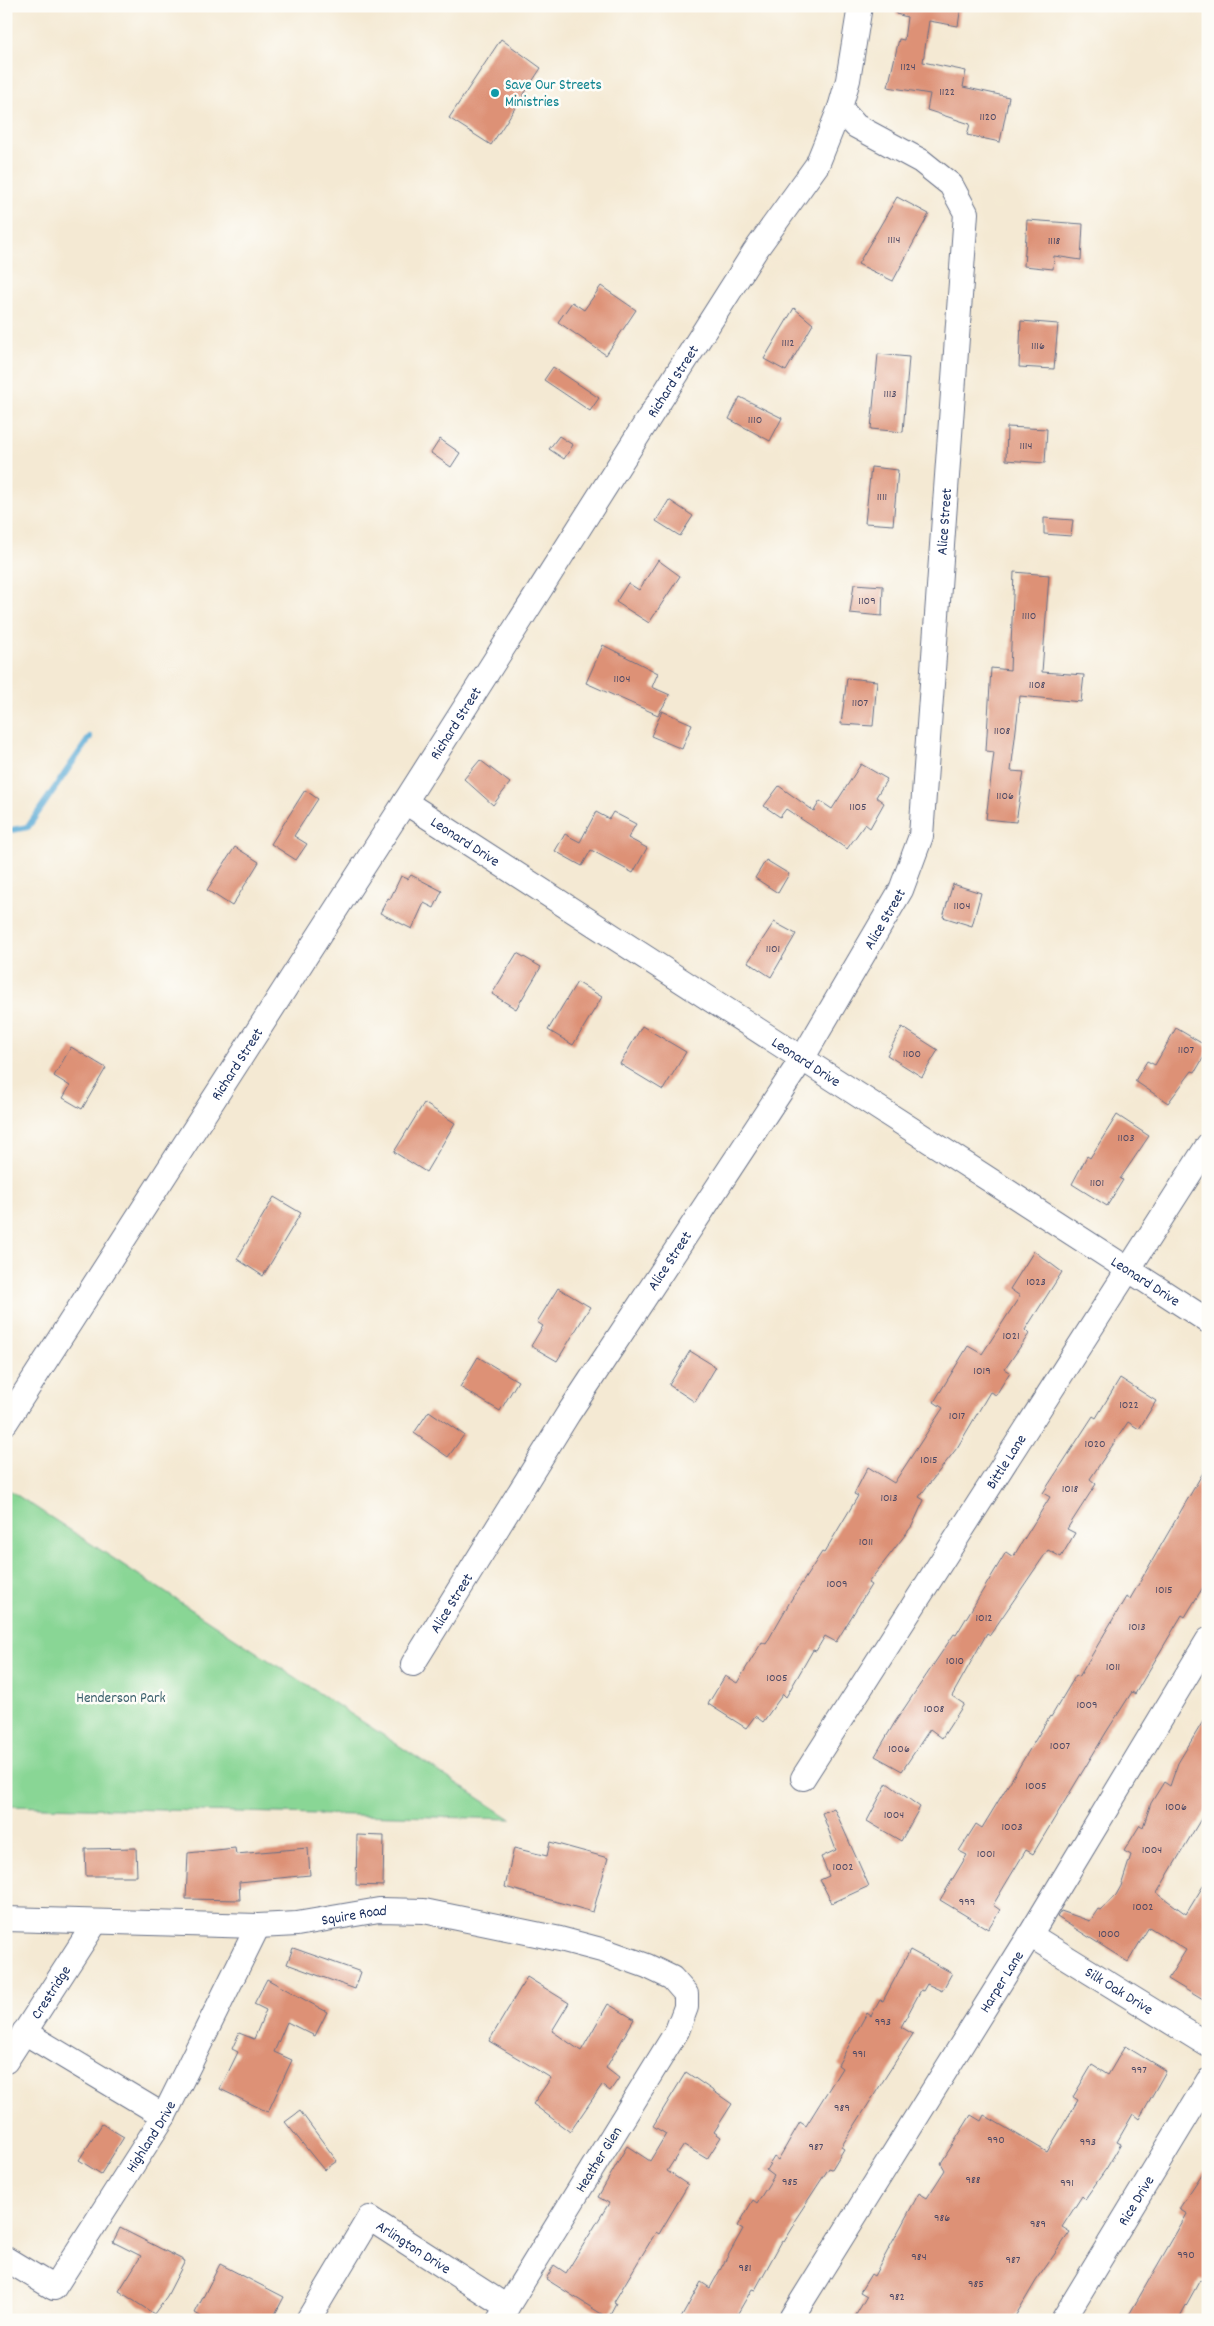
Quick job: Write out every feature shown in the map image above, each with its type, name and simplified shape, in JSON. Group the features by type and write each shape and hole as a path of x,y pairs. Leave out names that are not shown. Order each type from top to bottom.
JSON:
{"street":[{"name":"Richard Street","path":"6,1422 405,802 755,251 817,165 840,108 848,80 860,6"},
{"name":"Alice Street","path":"412,1664 568,1414 802,1059 901,890 921,836 966,214 951,185 921,161 856,126 840,108"},
{"name":"Leonard Drive","path":"405,802 1208,1321"},
{"name":"Bittle Lane","path":"803,1778 1208,1145"},
{"name":"Harper Lane","path":"790,2320 1030,1935 1208,1640"},
{"name":"Squire Road","path":"6,1919 95,1923 258,1926 297,1924 379,1910 424,1911 560,1939 605,1952 647,1966 672,1978 686,1994"},
{"name":"Crestridge","path":"6,2061 95,1923"},
{"name":"Highland Drive","path":"6,2259 54,2288 164,2116 258,1926"},
{"name":"Silk Oak Drive","path":"1030,1935 1208,2045"},
{"name":"Heather Glen","path":"503,2313 677,2031 686,2007 686,1994"},
{"path":"24,2032 164,2116"},
{"name":"Rice Drive","path":"1063,2320 1208,2081"},
{"name":"Arlington Drive","path":"308,2320 369,2218 503,2313"}],"green space":[{"name":"Henderson Park","path":"6,1488 511,1819 6,1806"}],"building":[{"path":"896,6 961,6 958,26 929,21 923,62 966,71 963,87 1009,97 1000,142 967,135 970,124 927,110 930,94 888,87 899,39 904,40 907,17 896,14"},
{"name":"Save Our Streets Ministries","path":"501,39 541,68 491,145 449,118"},
{"path":"897,197 929,214 893,281 858,264"},
{"path":"1027,220 1083,224 1081,260 1054,256 1053,269 1024,266"},
{"path":"601,286 636,310 606,355 558,322 572,302 584,310"},
{"path":"794,308 813,324 786,371 764,359"},
{"path":"1021,321 1058,324 1054,369 1019,367"},
{"path":"878,354 909,357 903,432 871,429"},
{"path":"553,367 599,398 590,411 544,380"},
{"path":"740,397 782,418 770,441 729,419"},
{"path":"1007,427 1047,429 1045,463 1006,460"},
{"path":"559,436 573,445 564,459 549,449"},
{"path":"440,439 460,453 451,467 431,453"},
{"path":"871,467 898,470 893,525 865,523"},
{"path":"669,500 693,516 680,536 656,521"},
{"path":"1044,518 1073,520 1071,536 1044,534"},
{"path":"658,560 680,576 649,623 616,602 628,583 639,590"},
{"path":"1014,572 1049,575 1042,672 1084,675 1081,702 1020,696 1011,771 1024,772 1016,822 986,819 994,752 986,751 991,668 1010,670"},
{"path":"854,584 883,586 882,616 850,613"},
{"path":"603,645 658,673 652,687 670,695 658,715 586,683"},
{"path":"847,678 877,681 873,726 841,724"},
{"path":"662,711 692,724 682,749 651,736"},
{"path":"480,760 510,783 493,805 464,779"},
{"path":"861,764 887,779 876,797 884,803 870,828 865,824 847,849 786,809 780,817 764,806 779,786 814,811 820,801 832,809"},
{"path":"305,790 318,799 294,836 307,844 296,860 271,844"},
{"path":"596,812 609,819 613,812 636,824 628,838 647,848 633,873 591,850 582,866 555,851 565,834 580,842"},
{"path":"235,847 259,862 232,906 207,890"},
{"path":"766,860 789,874 778,893 755,878"},
{"path":"411,875 442,891 434,908 424,903 412,929 380,913 388,898 390,899 401,876 408,879"},
{"path":"953,884 981,893 972,926 943,917"},
{"path":"774,922 796,934 771,977 748,962"},
{"path":"517,953 541,967 516,1009 492,994"},
{"path":"577,982 602,997 573,1045 548,1030"},
{"path":"642,1026 686,1052 663,1090 620,1064"},
{"path":"902,1027 938,1050 922,1077 887,1055"},
{"path":"1176,1028 1208,1047 1208,1050 1195,1072 1192,1071 1168,1103 1135,1081 1147,1061 1155,1065"},
{"path":"71,1047 106,1068 82,1109 63,1098 70,1086 54,1076"},
{"path":"424,1103 455,1123 426,1172 394,1152"},
{"path":"1117,1115 1149,1136 1120,1179 1123,1180 1107,1206 1072,1184 1087,1156 1090,1158"},
{"path":"274,1197 301,1213 263,1276 237,1259"},
{"path":"1034,1251 1062,1272 1025,1330 1029,1334 1005,1369 1010,1372 996,1395 990,1392 957,1448 919,1497 924,1500 912,1526 868,1583 871,1585 836,1642 825,1636 816,1651 813,1650 786,1697 783,1694 763,1722 755,1716 746,1728 708,1704 725,1676 737,1683 762,1642 766,1644 791,1600 822,1552 824,1553 858,1496 854,1494 868,1467 894,1483 943,1408 934,1402 968,1346 982,1354 1020,1296 1010,1289"},
{"path":"558,1288 590,1307 557,1361 531,1346 543,1326 537,1322"},
{"path":"690,1351 716,1367 695,1402 669,1385"},
{"path":"478,1357 518,1381 500,1411 460,1387"},
{"path":"1120,1378 1156,1401 1139,1429 1128,1422 1090,1479 1096,1484 1067,1529 1075,1533 1061,1557 1048,1550 990,1635 987,1633 952,1696 964,1704 942,1738 930,1729 902,1771 875,1756 895,1722 954,1634 956,1635 1006,1552 1013,1557 1050,1497 1043,1493 1093,1416 1096,1418"},
{"path":"429,1411 464,1435 448,1457 414,1433"},
{"path":"1208,1464 1208,1579 1185,1617 1182,1615 1135,1694 1132,1692 1107,1731 1033,1854 1026,1850 993,1905 1000,1910 988,1929 940,1900 967,1855 959,1851 976,1824 982,1828 1076,1675 1079,1677 1126,1597 1130,1599"},
{"path":"1208,1713 1208,1807 1157,1893 1186,1914 1208,1878 1208,2003 1168,1979 1186,1950 1149,1927 1128,1962 1057,1917 1061,1911 1090,1921 1098,1909 1100,1910 1116,1895 1121,1886 1131,1855 1124,1851 1140,1825 1143,1827 1151,1803 1164,1782 1170,1786 1178,1763"},
{"path":"887,1783 920,1807 901,1841 867,1821"},
{"path":"834,1808 869,1886 832,1903 820,1880 829,1876 821,1857 836,1850 822,1813"},
{"path":"357,1835 384,1836 383,1886 356,1885"},
{"path":"550,1842 608,1858 593,1912 505,1887 514,1848 547,1856"},
{"path":"136,1848 137,1876 86,1876 85,1849"},
{"path":"235,1848 236,1854 308,1848 310,1875 239,1882 240,1900 186,1899 188,1853"},
{"path":"293,1948 361,1972 355,1989 287,1964"},
{"path":"910,1950 952,1973 942,1991 927,1984 923,1991 921,1990 901,2027 913,2034 841,2147 844,2149 832,2169 829,2168 793,2223 795,2224 784,2242 782,2241 755,2290 752,2289 734,2320 680,2320 701,2282 710,2288 743,2229 738,2226 753,2200 757,2203 774,2176 766,2170 774,2157 778,2160 800,2122 806,2126 842,2068 838,2065 867,2013 871,2016 880,2000 883,2001"},
{"path":"527,1977 569,2003 552,2031 581,2051 608,2004 634,2019 606,2068 619,2078 610,2091 602,2085 570,2132 533,2104 551,2078 489,2041"},
{"path":"267,1979 327,2012 315,2036 287,2022 274,2052 292,2060 268,2112 220,2089 238,2052 232,2049 239,2033 254,2039 266,2010 254,2004"},
{"path":"1125,2046 1166,2071 1139,2119 1133,2114 1117,2142 1121,2144 1106,2169 1085,2199 1082,2196 1062,2227 1070,2232 1036,2281 1013,2320 853,2320 867,2296 860,2292 871,2274 874,2276 919,2193 927,2198 945,2170 941,2163 971,2115 981,2121 984,2115 1047,2152 1078,2100 1073,2097 1092,2065 1108,2075"},
{"path":"686,2072 732,2104 714,2132 721,2137 707,2159 684,2145 667,2171 688,2185 659,2234 656,2232 614,2302 616,2303 608,2318 546,2279 554,2265 566,2273 609,2203 598,2197 627,2146 650,2161 666,2134 653,2126"},
{"path":"300,2111 337,2161 324,2170 285,2122"},
{"path":"102,2124 124,2137 101,2174 79,2160"},
{"path":"1208,2165 1208,2284 1200,2280 1178,2320 1126,2320 1187,2214 1179,2209"},
{"path":"120,2228 185,2261 167,2296 154,2314 119,2291 141,2256 113,2242"},
{"path":"220,2264 284,2297 272,2320 207,2320 195,2313"}],"waterway":[{"path":"6,831 28,827 90,737"}],"place":[{"name":"Save Our Streets Ministries","path":"495,93"}]}
